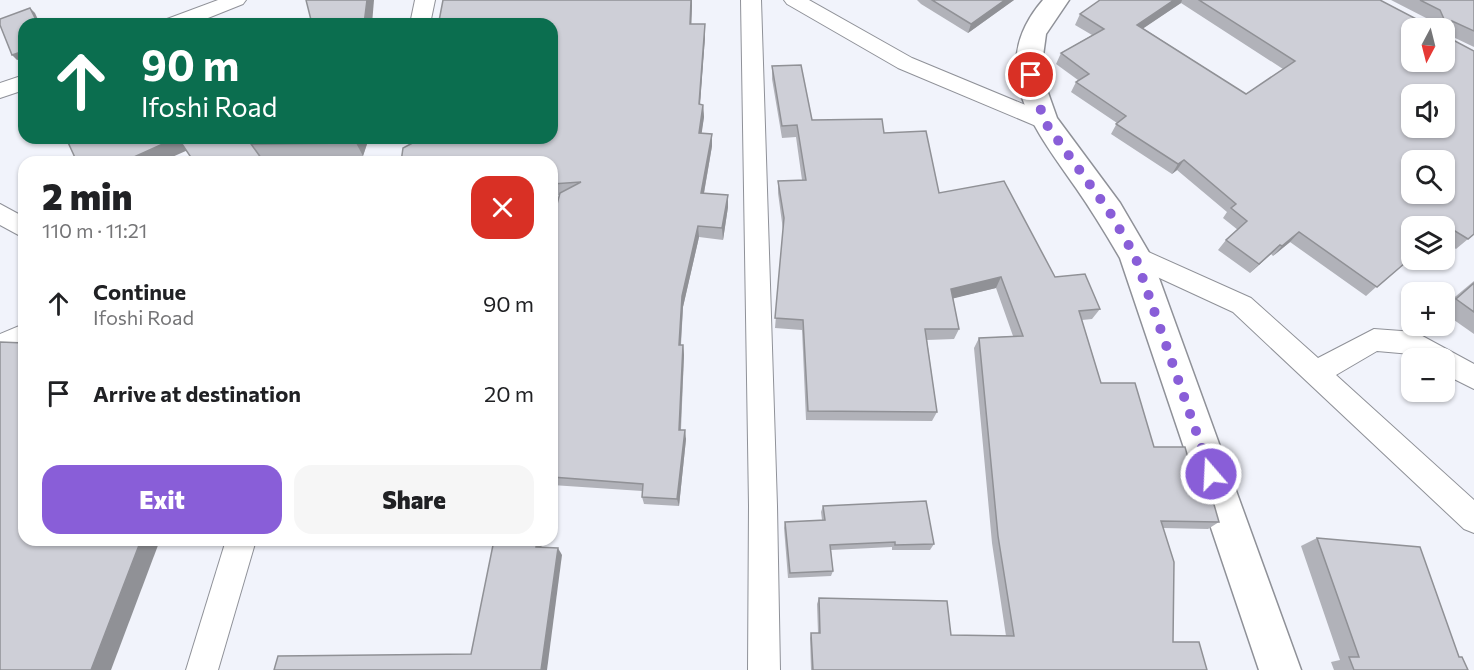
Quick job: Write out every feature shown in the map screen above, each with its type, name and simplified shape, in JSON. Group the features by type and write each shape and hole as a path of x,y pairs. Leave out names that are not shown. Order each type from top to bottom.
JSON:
{"main road":[{"path":"1058,0 1045,14 1033,34 1029,63 1033,87 1044,121 1109,211 1135,256 1280,670"}],"street":[{"path":"190,18 236,0"},
{"path":"421,18 425,0"},
{"path":"751,0 763,506 764,670"},
{"path":"794,0 905,63 1044,121"},
{"path":"0,91 18,84"},
{"path":"0,213 18,224"},
{"path":"1135,256 1242,305 1474,519"},
{"path":"0,346 18,338"},
{"path":"1316,374 1374,340 1415,343 1424,348"},
{"path":"1455,366 1474,377"},
{"path":"202,670 239,546"}],"building":[{"path":"306,0 367,0 365,18 310,18"},
{"path":"443,0 691,0 690,24 705,24 699,104 703,105 699,133 712,134 701,193 728,195 722,228 698,226 682,296 679,345 683,345 679,430 685,430 677,499 642,497 643,484 558,477 558,200 560,193 581,182 558,184 558,156 402,156 403,148 411,144 558,144 558,18 440,18"},
{"path":"932,0 1005,0 971,24"},
{"path":"1100,0 1174,0 1137,25 1246,94 1295,61 1199,0 1380,0 1414,18 1401,18 1401,72 1455,72 1455,41 1474,51 1474,234 1468,239 1455,231 1455,216 1401,216 1401,266 1377,287 1299,232 1259,264 1226,240 1247,221 1231,208 1236,204 1184,160 1178,164 1116,124 1126,116 1076,82 1089,74 1061,53 1104,29 1080,14"},
{"path":"1420,0 1474,0 1474,31 1455,22 1455,18 1444,18 1440,10"},
{"path":"30,8 35,18 18,18 18,53 12,55 0,25 0,19"},
{"path":"801,65 812,120 882,119 884,133 926,131 939,193 1004,181 1055,277 1085,274 1100,309 1079,311 1101,383 1135,383 1154,447 1185,447 1197,490 1210,490 1219,522 1161,521 1174,562 1173,642 1199,642 1207,670 813,670 811,633 820,633 819,598 947,601 951,635 1014,636 998,536 979,338 1023,336 1001,277 951,289 959,329 925,329 937,412 808,411 803,320 775,318 784,218 778,181 806,180 797,125 782,126 772,66"},
{"path":"69,144 163,144 136,156 74,156"},
{"path":"182,144 251,144 260,156 190,156"},
{"path":"1474,283 1474,312 1456,299"},
{"path":"0,342 18,343 18,546 139,546 91,670 0,670"},
{"path":"926,501 934,544 895,545 895,542 830,545 833,571 790,573 785,522 825,520 823,506"},
{"path":"1317,538 1420,547 1459,657 1462,657 1468,670 1354,670 1349,657 1359,657"},
{"path":"493,546 558,548 541,670 274,670 278,656 471,654"}],"route":[{"path":"1031,75 1044,121 1109,211 1135,256 1211,474"}]}
